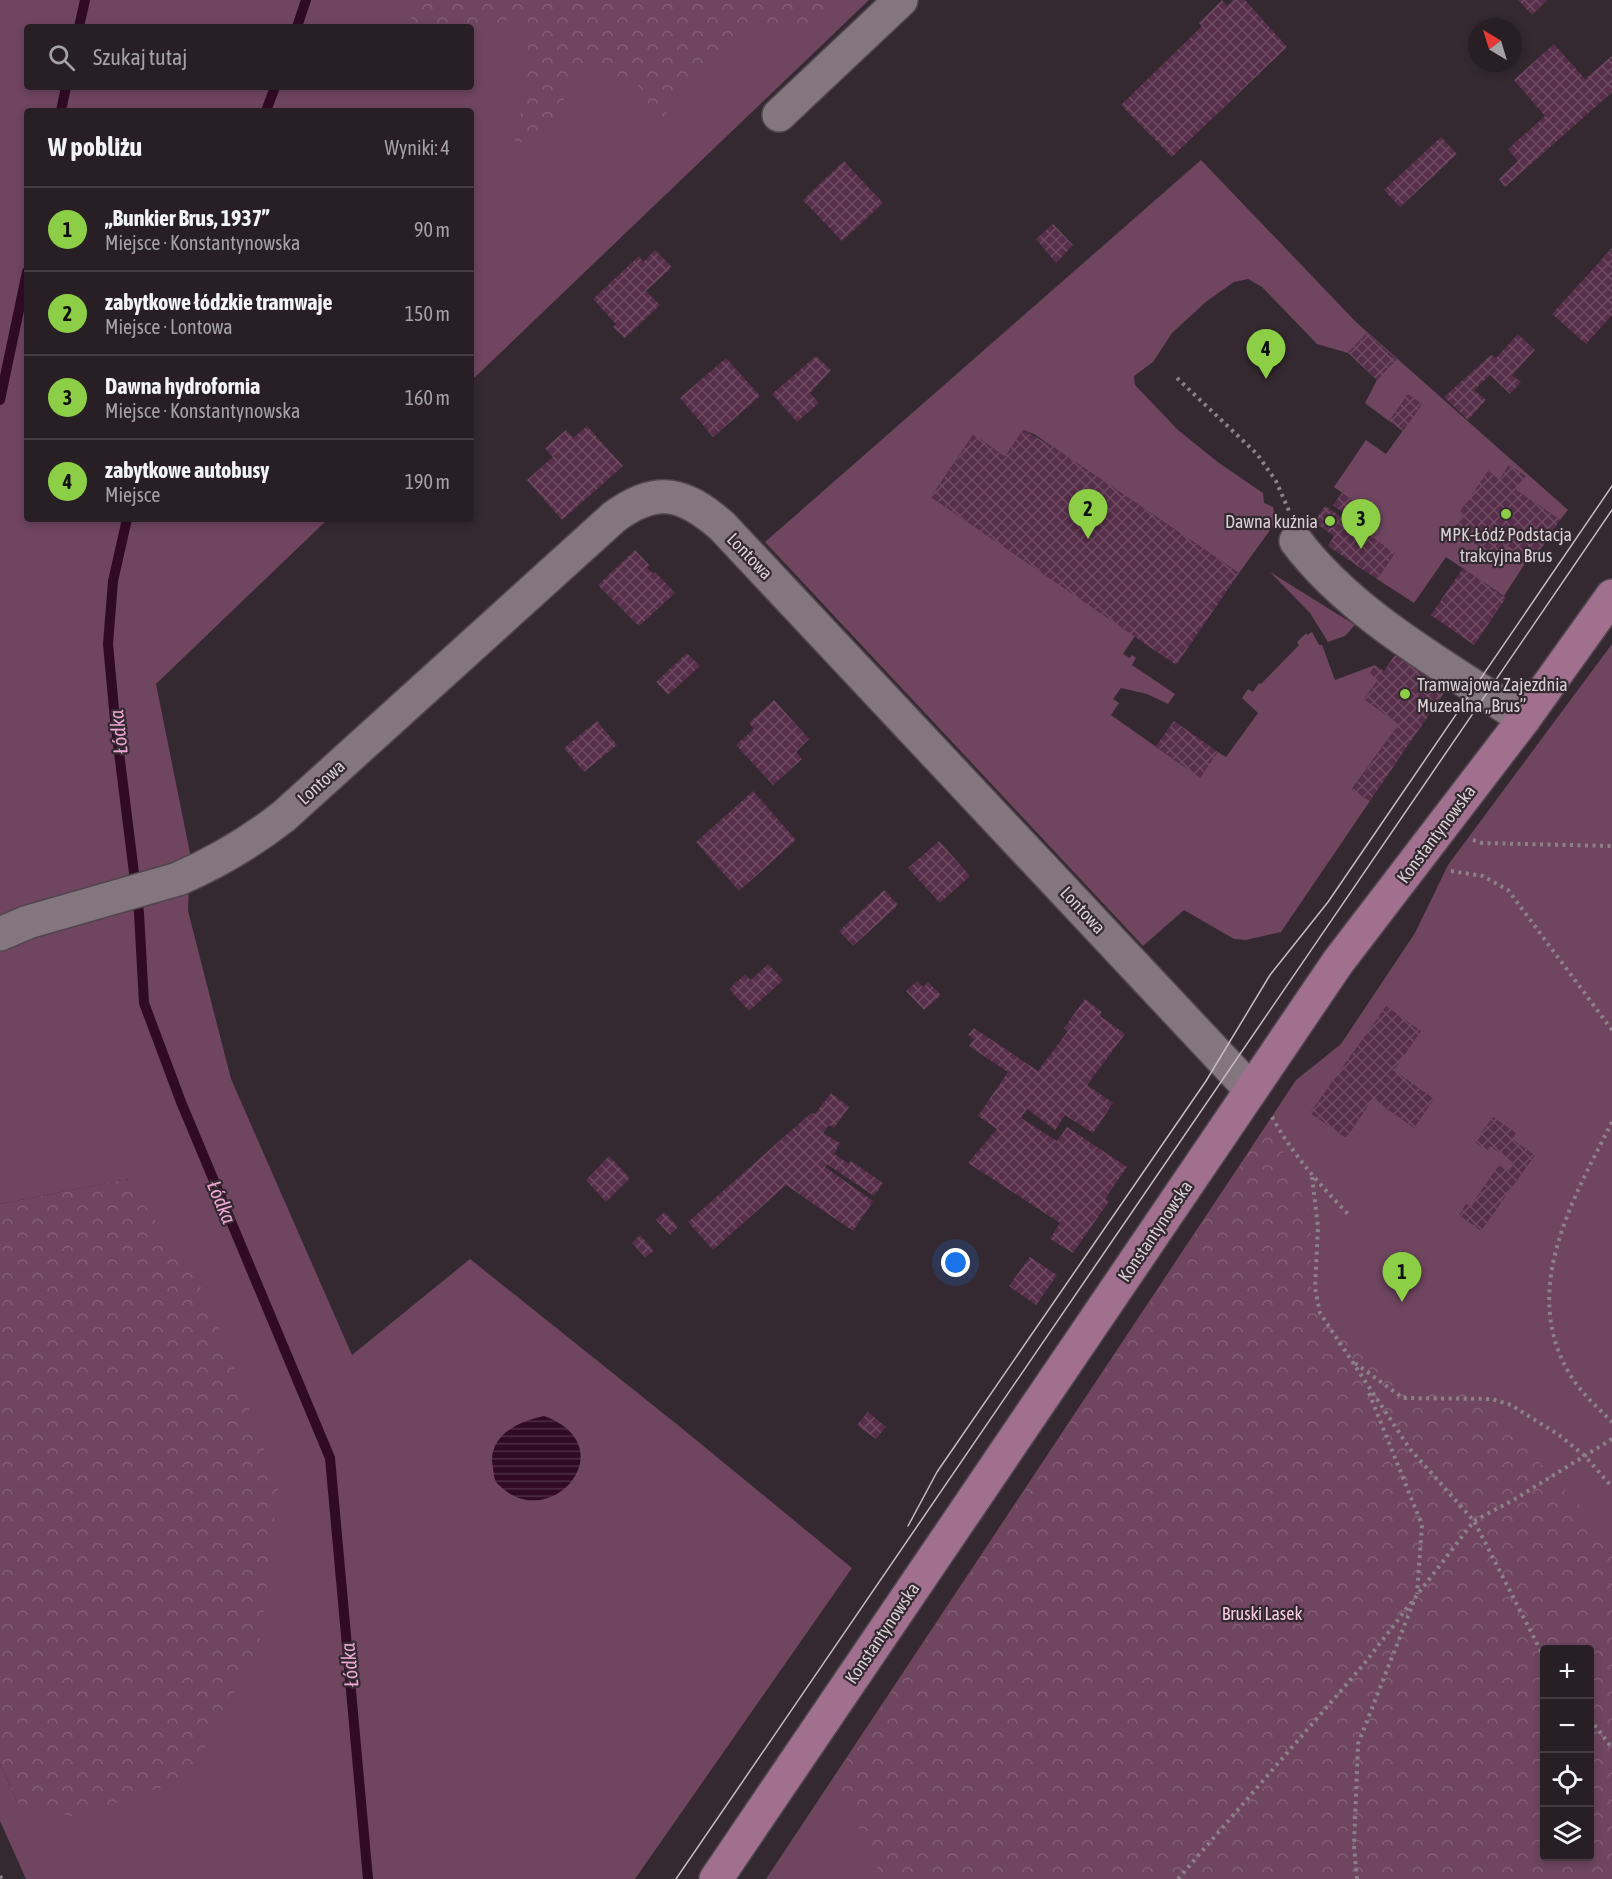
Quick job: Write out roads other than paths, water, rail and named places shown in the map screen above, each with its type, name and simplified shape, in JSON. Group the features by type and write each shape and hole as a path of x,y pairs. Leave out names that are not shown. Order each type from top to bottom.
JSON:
{"main road":[{"name":"Konstantynowska","path":"716,1879 1338,962 1524,719 1612,596"}],"street":[{"path":"779,115 901,0"},
{"name":"Lontowa","path":"0,934 87,905 178,879 229,854 284,816 614,517 640,501 660,496 677,497 693,504 722,526 1251,1090"},
{"path":"1296,541 1315,567 1356,602 1524,719"}],"waterway":[{"path":"80,24 85,0"},
{"name":"Łódka","path":"298,24 306,0"},
{"path":"62,108 65,90"},
{"name":"Łódka","path":"267,108 274,90"},
{"path":"0,400 24,286"},
{"name":"Łódka","path":"126,522 113,581 108,644 139,913 144,1003 181,1102 330,1458 368,1879"}],"tram line":[{"path":"908,1526 937,1472 1206,1081 1270,975 1328,902 1612,486"},
{"path":"676,1879 1612,510"}],"place":[{"name":"zabytkowe autobusy","path":"1266,379"},
{"name":"MPK-Łódź Podstacja trakcyjna Brus","path":"1506,514"},
{"name":"Dawna kuźnia","path":"1330,521"},
{"name":"zabytkowe łódzkie tramwaje","path":"1088,539"},
{"name":"Dawna hydrofornia","path":"1361,549"},
{"name":"Tramwajowa Zajezdnia Muzealna „Brus”","path":"1405,694"},
{"name":"„Bunkier Brus, 1937”","path":"1402,1302"}],"park label":[{"name":"Bruski Lasek","path":"1262,1613"}]}
